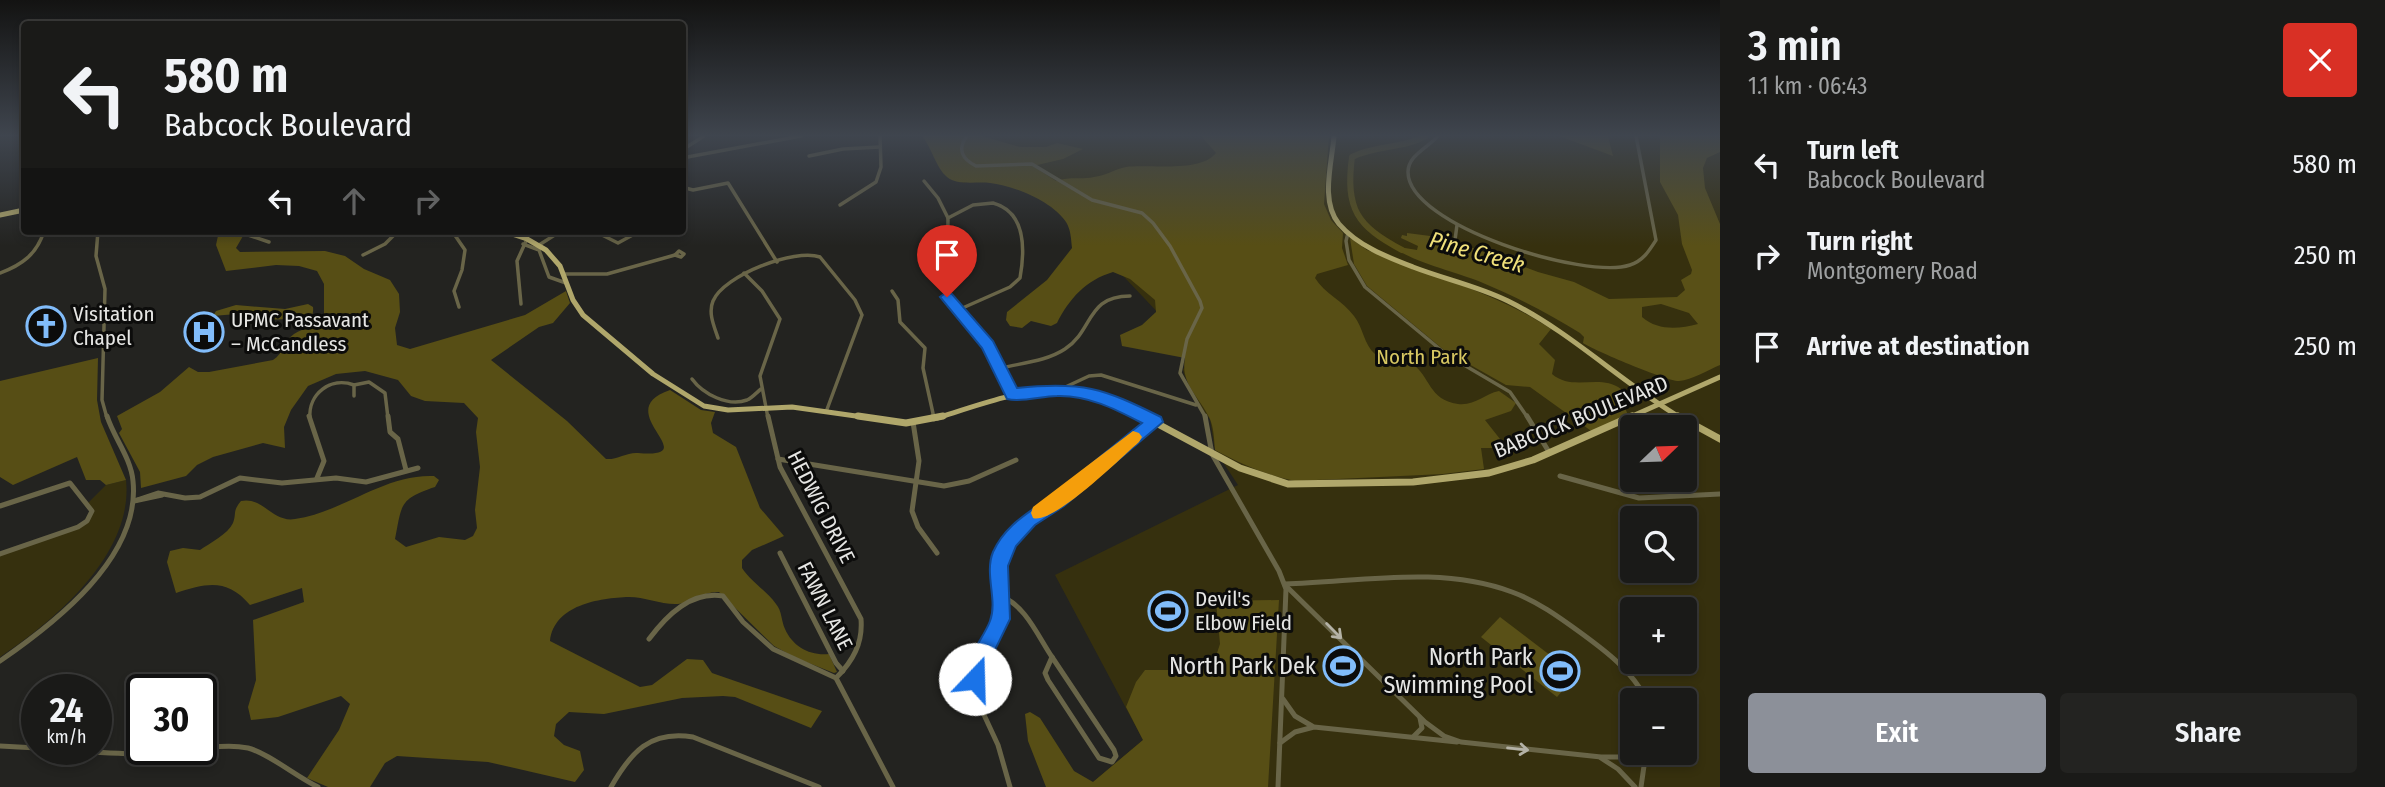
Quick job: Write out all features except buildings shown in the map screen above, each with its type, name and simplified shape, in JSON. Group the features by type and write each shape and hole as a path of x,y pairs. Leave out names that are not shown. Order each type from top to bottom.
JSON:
{"main road":[{"path":"1331,173 1329,203 1336,219 1348,233 1380,252 1488,292 1527,311 1690,424 1720,439"},
{"path":"0,215 21,211"},
{"name":"BABCOCK BOULEVARD","path":"512,235 539,245 556,260 576,306 587,319 653,374 698,403 724,410 792,407 882,422 913,422 934,419 1013,394 1059,390 1104,397 1240,468 1265,478 1300,485 1413,482 1489,473 1549,453 1720,377"}],"street":[{"path":"840,205 876,182 879,173"},
{"path":"1047,173 1089,198 1140,212 1152,220 1201,300 1202,310 1187,339 1180,369 1196,405 1208,421 1212,453 1285,584 1419,716 1438,732 1461,742"},
{"path":"1409,173 1408,178 1415,193 1426,205 1457,225 1539,256 1571,265 1608,268 1638,261 1653,249 1656,235 1643,173"},
{"path":"924,181 938,198 948,218 946,294 988,345 1013,394"},
{"path":"686,188 693,190 728,183 777,262"},
{"path":"948,218 967,206 989,203 1011,211 1019,225 1022,272 1018,281 957,310"},
{"path":"1455,240 1457,225"},
{"path":"1348,233 1346,241 1349,260 1365,287 1447,355 1510,392 1549,453"},
{"path":"0,273 17,267 38,249 43,235"},
{"path":"0,661 43,630 90,583 117,545 133,501 130,470 109,426 102,400 105,289 96,256 97,235"},
{"path":"244,235 269,242"},
{"path":"363,255 385,244 394,235"},
{"path":"455,235 465,248 462,270 454,291 459,307"},
{"path":"539,245 555,235"},
{"path":"602,235 618,243 633,235"},
{"path":"521,304 517,261 525,241 539,250 545,275 555,281 567,283"},
{"path":"718,338 712,318 713,301 726,283 744,273 777,262 805,254 818,256 862,312 859,328 826,412"},
{"path":"564,274 607,274 675,255"},
{"name":"HEDWIG DRIVE","path":"744,273 762,291 780,319 760,373 761,389 778,459 860,619 862,639 836,678"},
{"path":"892,291 898,300 900,322 925,348 923,368 934,419"},
{"path":"1001,368 1062,352 1078,338 1089,314 1100,304 1120,296 1130,296"},
{"path":"1059,390 1085,377 1101,375 1182,403 1196,405"},
{"path":"692,379 702,391 722,400 747,400 756,390 761,389"},
{"path":"317,478 324,461 310,429 308,412 323,388 335,383 348,382 354,385 369,382 385,393 390,432 398,439 406,470"},
{"path":"354,385 354,396"},
{"path":"1010,787 1001,754 978,702 975,685 978,666 1001,619 1001,555 1018,529 1058,501 1152,420"},
{"path":"913,422 919,461 912,501 914,518 937,553"},
{"path":"778,459 944,486 962,484 1016,460"},
{"path":"133,501 164,494 185,498 200,497 240,478 282,483 317,478 370,482 418,468"},
{"path":"1226,478 1231,471 1240,468"},
{"path":"1560,476 1639,498 1720,494"},
{"path":"0,506 70,483 92,511 84,523 0,554"},
{"name":"FAWN LANE","path":"780,553 836,663 843,671"},
{"path":"1285,584 1352,578 1400,579 1474,583 1512,592 1553,612 1615,657 1640,688"},
{"path":"1278,787 1285,584"},
{"path":"649,639 668,617 685,604 706,595 717,594 725,598 743,622 774,649 836,678 893,787"},
{"path":"1001,597 1014,602 1052,656 1114,750 1116,756 1112,762 1099,758 1046,676 1052,656"},
{"path":"1283,698 1295,716 1314,727"},
{"path":"1412,737 1422,728 1419,716"},
{"path":"1280,743 1295,732 1314,727 1412,737 1441,743 1461,742 1601,757 1620,756"},
{"path":"611,787 625,763 639,747 656,738 674,734 693,737 819,787"},
{"path":"0,746 21,747"},
{"path":"112,752 156,754 223,747 247,748 264,754 292,774 318,787"},
{"path":"1601,757 1618,769 1635,787"},
{"path":"1641,787 1644,765"}],"green space":[{"name":"North Park","path":"955,173 997,173 963,183"},
{"name":"North Park","path":"1025,173 1720,173 1720,787 1096,787 1093,782 1143,740 1055,575 1238,485 1215,450 1210,419 1197,403 1183,369 1199,356"},
{"path":"126,480 125,507 117,534 104,559 66,605 0,657 0,554 84,523 91,513 88,503 106,485"}],"shaded area":[{"path":"944,173 1043,173 1056,181 1108,173 1326,173 1324,204 1331,220 1343,233 1342,248 1348,265 1317,274 1315,278 1354,316 1368,346 1375,354 1411,363 1441,398 1448,402 1464,404 1499,391 1516,403 1511,411 1485,420 1500,439 1501,445 1481,448 1484,469 1443,474 1295,481 1274,476 1234,460 1215,450 1211,421 1185,375 1185,358 1122,346 1120,335 1142,325 1156,312 1155,300 1130,279 1113,272 1095,280 1079,292 1057,323 1051,326 1031,321 1022,328 1010,326 1006,320 1007,312 1047,280 1072,248 1068,225 1052,207 1021,191 990,183 962,182 947,177"},
{"path":"218,235 241,235 236,248 240,252 325,251 345,256 364,269 390,280 399,294 400,312 395,328 397,345 410,349 525,315 566,291 570,303 553,323 539,327 491,360 567,421 606,459 634,453 657,453 664,449 648,410 653,399 670,390 701,410 715,412 711,423 713,433 736,447 760,508 784,536 752,550 742,560 742,568 778,607 785,629 793,641 809,652 829,654 837,672 796,658 774,646 719,592 708,593 678,604 629,597 592,602 560,619 553,629 550,641 640,687 652,685 687,659 703,660 712,673 822,711 811,728 735,697 682,698 604,714 569,712 556,724 554,736 564,745 580,751 584,770 575,782 488,762 397,756 385,763 370,787 328,787 307,778 339,730 350,704 341,696 278,717 251,720 248,707 256,680 253,620 304,602 302,588 250,605 233,590 216,585 176,593 167,562 170,551 183,548 200,550 218,538 231,527 241,501 255,502 280,517 295,519 330,509 398,481 434,476 439,480 435,487 415,495 404,504 395,539 406,547 439,537 465,540 473,536 477,528 475,510 480,467 476,432 478,418 464,403 425,401 411,396 398,380 365,371 336,374 308,386 291,410 284,427 285,448 263,443 213,457 197,465 186,476 141,488 140,472 119,433 122,429 117,416 160,392 189,367 198,372 209,372 273,360 294,334 324,318 324,284 317,271 299,266 276,265 226,271 216,245"},
{"path":"1350,238 1367,250 1461,285 1530,316 1551,329 1539,344 1555,360 1552,374 1569,382 1613,384 1621,389 1628,415 1620,415 1620,422 1594,433 1530,387 1506,385 1444,350 1367,286 1354,264"},
{"path":"98,358 97,400 101,422 126,480 106,485 100,480 86,480 77,457 13,485 0,477 0,381"},
{"path":"1279,600 1268,787 1046,787 1028,741 1025,714 1030,712 1040,718 1074,771 1093,782 1143,740 1126,707 1136,682 1145,670 1170,670 1191,675 1213,665 1220,644 1216,601"}],"water":[{"path":"1660,173 1703,173 1705,188 1720,224 1720,365 1679,381 1601,352 1583,343 1584,337 1580,333 1533,306 1483,283 1409,256 1393,246 1417,250 1418,246 1401,238 1402,235 1407,236 1407,233 1438,237 1574,282 1609,299 1677,297 1685,290 1681,280 1691,274 1692,270 1682,244 1678,215 1660,182","holes":["1661,304 1689,313 1698,324 1669,328 1655,325 1642,317 1642,307"]},
{"path":"308,304 313,307 313,313 310,319 303,323 292,319 262,320 236,314 213,316 216,311 236,305 285,309"},
{"path":"1500,617 1576,675 1557,697 1481,637"}],"waterway":[{"name":"Pine Creek","path":"1350,173 1353,203 1358,214 1374,233 1402,250"}],"slow traffic":[{"path":"1040,513 1133,437"}],"place":[{"name":"Visitation Chapel","path":"46,326"},
{"name":"UPMC Passavant – McCandless","path":"204,332"},
{"name":"Devil's Elbow Field","path":"1168,611"},
{"name":"North Park Dek","path":"1343,666"},
{"name":"North Park Swimming Pool","path":"1560,671"}],"route":[{"path":"947,297 988,345 1013,394 1059,390 1085,392 1116,402 1155,422 1058,501 1029,519 1010,540 1003,550 999,566 1001,619 980,660 975,679"}]}
